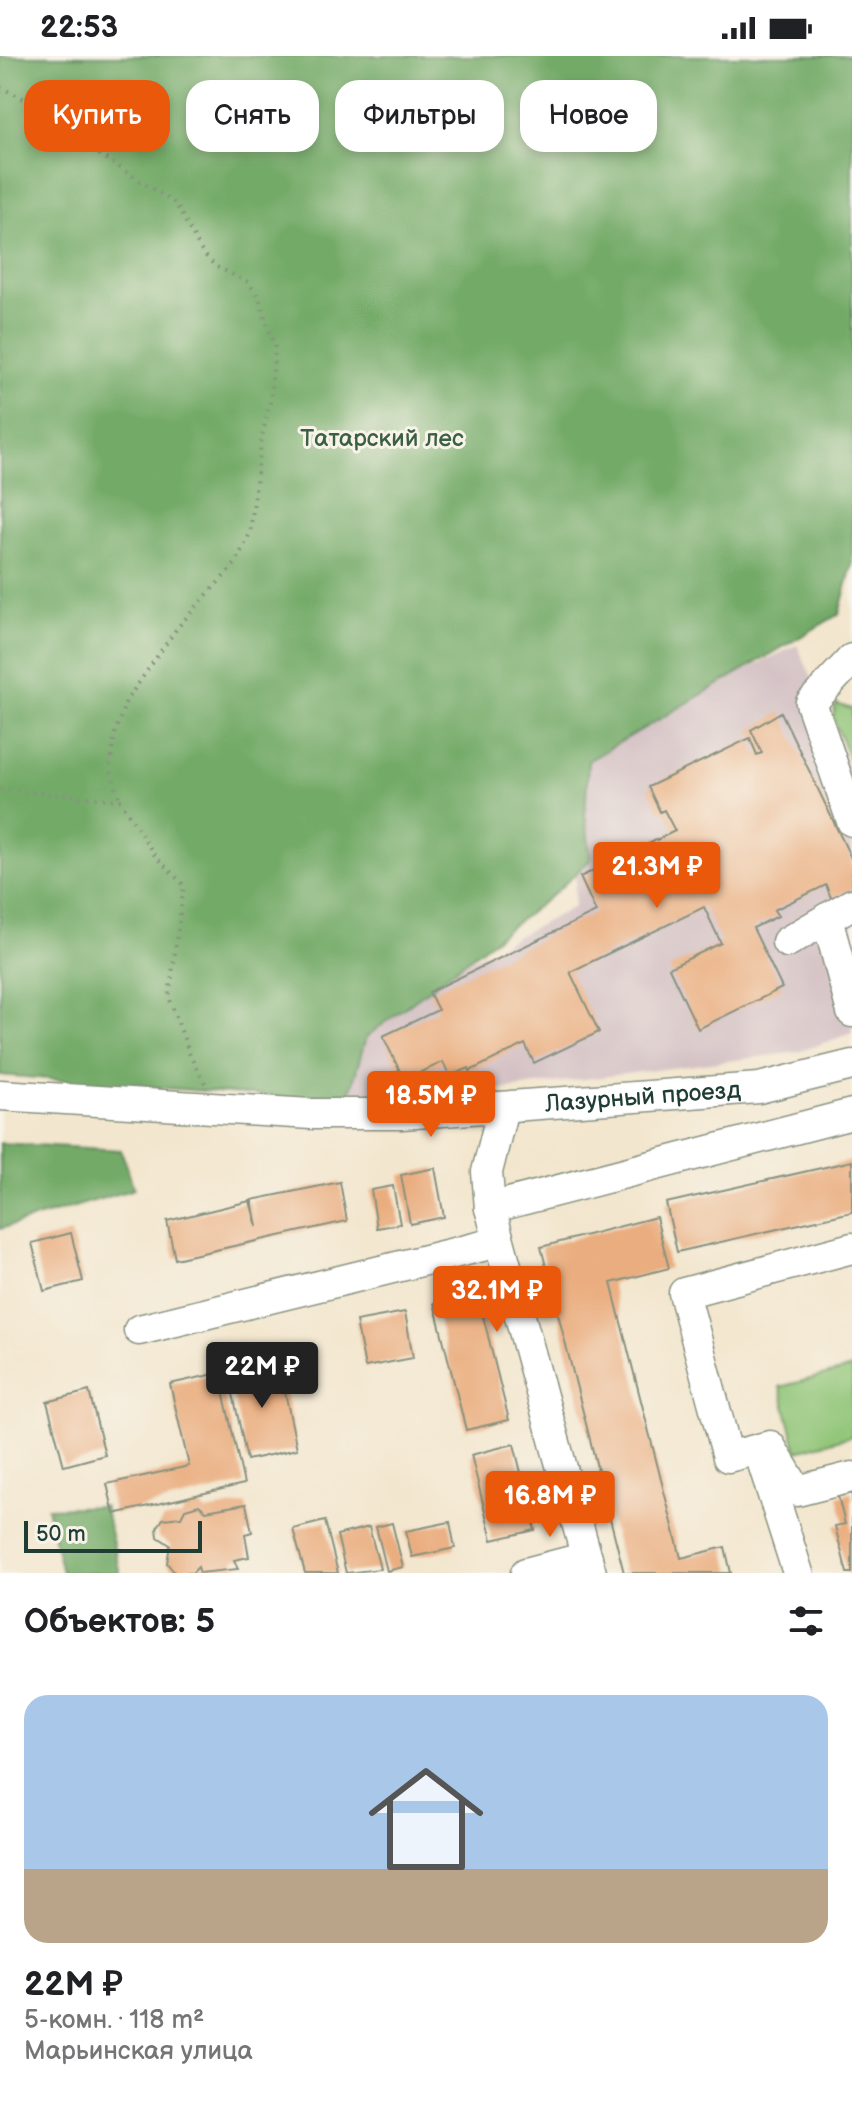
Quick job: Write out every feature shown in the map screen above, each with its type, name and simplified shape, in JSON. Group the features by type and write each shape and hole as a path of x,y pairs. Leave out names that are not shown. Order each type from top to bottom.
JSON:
{"street":[{"path":"852,659 811,703 852,821"},
{"path":"787,942 839,911 852,1012"},
{"name":"Лазурный проезд","path":"0,1095 341,1114 503,1108 759,1088 852,1065"},
{"path":"503,1108 487,1172 490,1208 589,1565 526,1573"},
{"path":"490,1208 852,1114"},
{"path":"139,1330 499,1242"},
{"path":"852,1248 684,1293 728,1457 770,1446 797,1491 852,1477"},
{"path":"759,1449 798,1573"}],"path":[{"path":"0,87 31,101 97,153 176,204 202,252 215,266 248,282 267,315 275,348 272,392 262,436 250,533 235,564 177,628 126,701 115,733 110,768 120,800 155,856 184,885 169,997 191,1058 221,1108"},
{"path":"0,789 120,800"}],"shaded area":[{"path":"797,645 832,722 852,780 852,1033 798,1052 467,1094 353,1099 349,1023 574,907 583,749"}],"green space":[{"name":"Татарский лес","path":"0,56 852,56 852,565 839,614 588,761 585,815 591,859 555,893 366,1037 350,1093 316,1100 0,1075"},
{"path":"836,704 852,709 852,767 833,717"},
{"path":"0,1143 121,1150 134,1189 0,1229"},
{"path":"852,1368 852,1436 797,1451 780,1387"},
{"path":"104,1506 120,1573 62,1573 47,1508"}],"building":[{"path":"781,712 852,860 852,889 831,898 826,885 774,910 778,916 753,928 782,988 698,1029 669,968 721,943 704,907 570,972 599,1032 534,1063 525,1044 470,1071 469,1068 450,1076 443,1062 404,1080 383,1036 438,1010 429,992 596,912 580,877 675,831 664,810 660,812 648,787 750,738 757,755 762,753 751,730"},
{"path":"852,1161 852,1212 677,1252 666,1203"},
{"path":"435,1168 444,1217 410,1224 401,1175"},
{"path":"340,1182 347,1221 175,1259 167,1221 250,1201 257,1227 252,1200"},
{"path":"393,1186 400,1224 377,1228 371,1190"},
{"path":"656,1217 669,1268 611,1283 681,1558 725,1547 731,1573 624,1573 541,1247"},
{"path":"71,1233 83,1281 44,1291 32,1243"},
{"path":"477,1292 509,1420 466,1430 434,1303"},
{"path":"405,1312 413,1358 365,1367 356,1321"},
{"path":"278,1359 297,1449 247,1460 228,1370"},
{"path":"219,1373 244,1484 114,1514 107,1484 189,1466 170,1384"},
{"path":"89,1391 105,1455 64,1466 47,1402"},
{"path":"514,1444 535,1530 492,1540 471,1455"},
{"path":"852,1493 852,1573 847,1573 835,1526 845,1524 838,1496"},
{"path":"246,1504 252,1532 245,1534 249,1557 234,1560 238,1569 200,1573 198,1567 192,1573 175,1573 167,1563 170,1545 158,1537 157,1528 163,1519 181,1517 185,1509 199,1505 206,1511"},
{"path":"325,1521 338,1573 305,1573 293,1529"},
{"path":"450,1522 455,1548 412,1557 406,1531"},
{"path":"392,1523 403,1567 387,1571 376,1527"},
{"path":"369,1527 380,1569 346,1573 337,1535"}]}
